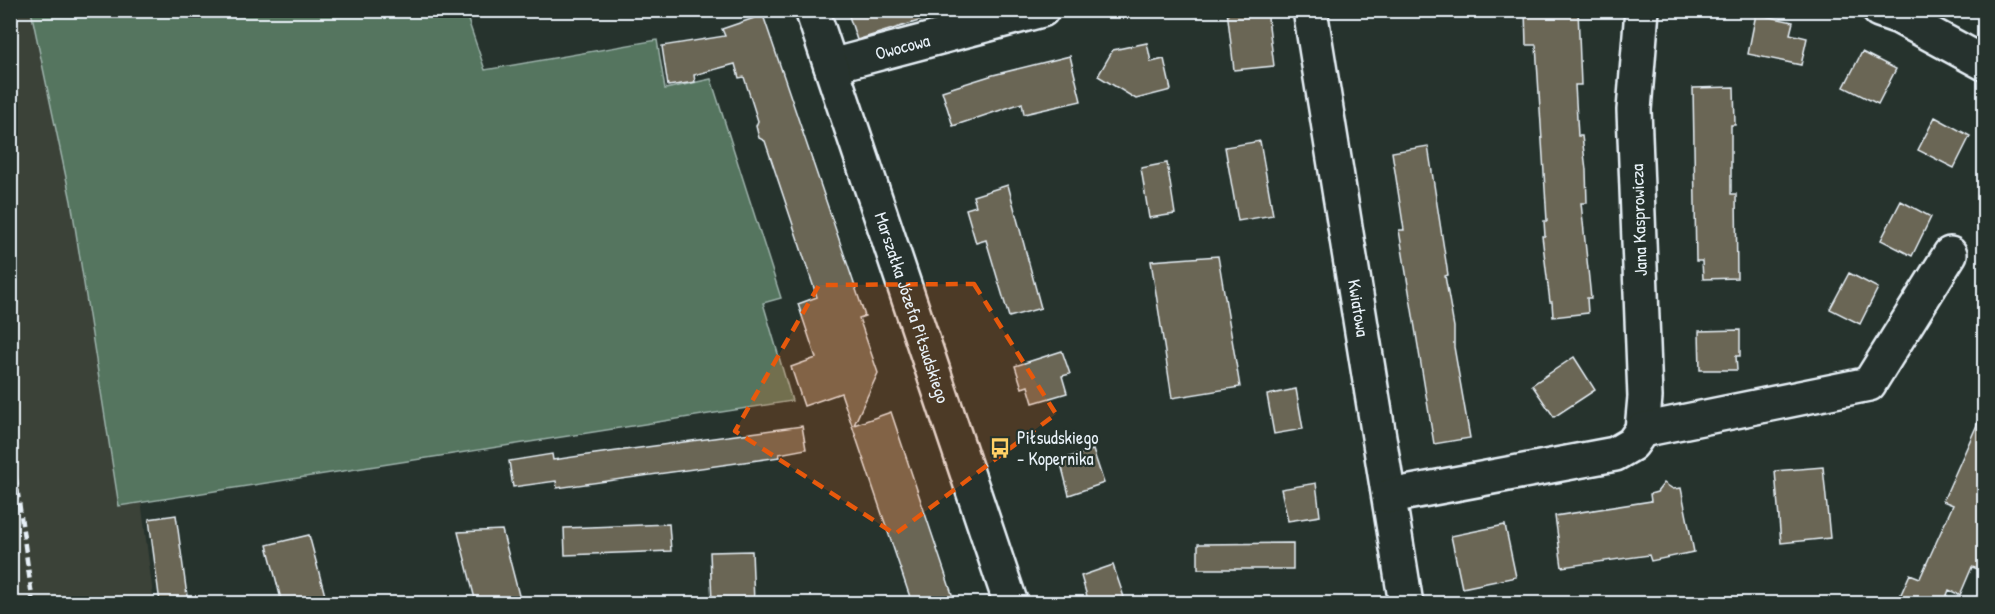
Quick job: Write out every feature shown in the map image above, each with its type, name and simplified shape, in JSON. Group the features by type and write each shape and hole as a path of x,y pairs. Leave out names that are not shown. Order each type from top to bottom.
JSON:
{"street":[{"name":"Marszałka Józefa Piłsudskiego","path":"812,10 1011,603"},
{"name":"Owocowa","path":"831,66 956,21 1042,10"},
{"name":"Kwiatowa","path":"1310,10 1406,603"},
{"name":"Jana Kasprowicza","path":"1642,10 1634,110 1645,397 1642,430"},
{"path":"1879,10 1899,17 1984,63"},
{"path":"1390,496 1615,454 1632,444 1642,430 1869,384 1950,254"}],"highlighted area":[{"path":"974,284 1056,414 895,534 735,431 819,285"}],"shaded area":[{"path":"10,11 31,11 71,201 120,506 141,500 154,603 11,603"}],"green space":[{"path":"31,11 465,11 485,70 657,40 665,89 711,79 781,298 763,303 792,401 119,506 71,201"}],"building":[{"path":"847,10 934,10 935,16 857,40"},
{"path":"1227,10 1267,10 1274,66 1234,70"},
{"path":"1525,10 1578,10 1581,85 1575,85 1578,136 1582,136 1586,170 1587,203 1581,203 1591,298 1587,298 1588,313 1553,317 1542,236 1545,236 1544,221 1547,221 1536,45 1526,45"},
{"path":"1756,14 1793,22 1790,34 1807,38 1801,65 1748,54"},
{"path":"763,15 865,316 859,318 878,373 854,425 891,412 955,603 912,603 841,393 804,406 791,367 816,358 798,304 817,297 765,141 759,138 756,126 758,121 744,77 739,78 735,64 694,75 695,82 668,86 662,46 725,36 722,29"},
{"path":"1147,43 1151,62 1164,59 1171,90 1136,99 1098,76 1113,50"},
{"path":"1862,52 1896,69 1878,104 1844,87"},
{"path":"1070,56 1081,101 1024,114 1022,103 953,126 942,91 993,75"},
{"path":"1734,87 1735,125 1731,125 1731,194 1736,194 1737,278 1703,279 1702,261 1696,261 1693,88"},
{"path":"1935,117 1970,136 1954,168 1918,150"},
{"path":"1260,141 1273,215 1238,221 1225,147"},
{"path":"1428,146 1448,275 1445,276 1454,327 1454,347 1470,438 1434,444 1399,230 1404,230 1392,152"},
{"path":"1167,163 1175,214 1149,218 1141,168"},
{"path":"1008,185 1041,308 1009,317 986,240 976,243 966,209 976,206 973,196"},
{"path":"1901,201 1931,217 1912,256 1881,240"},
{"path":"1218,256 1240,387 1172,398 1151,261"},
{"path":"1849,273 1878,288 1860,324 1830,309"},
{"path":"1740,330 1740,356 1736,356 1737,370 1700,370 1699,331"},
{"path":"1062,351 1070,374 1062,376 1067,393 1033,403 1028,386 1022,388 1015,366"},
{"path":"1574,357 1595,390 1554,417 1532,385"},
{"path":"1296,389 1303,429 1274,434 1267,395"},
{"path":"1984,409 1984,571 1972,567 1960,595 1949,590 1944,603 1897,603 1910,574 1920,578 1953,505 1943,501"},
{"path":"802,426 806,449 779,454 780,457 557,488 556,481 513,487 509,461 552,454 553,460"},
{"path":"1093,450 1104,483 1069,495 1060,460"},
{"path":"1823,467 1830,538 1781,543 1775,471"},
{"path":"1316,483 1320,516 1288,521 1281,489"},
{"path":"1664,483 1673,489 1681,488 1694,552 1651,561 1649,555 1562,567 1555,516 1651,501 1650,494 1657,492"},
{"path":"176,515 188,603 160,603 149,519"},
{"path":"669,524 671,551 565,555 564,528"},
{"path":"1505,525 1516,577 1462,588 1451,536"},
{"path":"502,530 521,603 476,603 458,532"},
{"path":"309,535 327,603 282,603 267,545"},
{"path":"1293,543 1293,569 1198,569 1198,544"},
{"path":"752,551 754,603 712,603 710,552"},
{"path":"1113,565 1126,603 1089,603 1081,576"}],"railway":[{"path":"10,436 33,604"}],"place":[{"name":"Piłsudskiego - Kopernika","path":"1000,448"}]}
